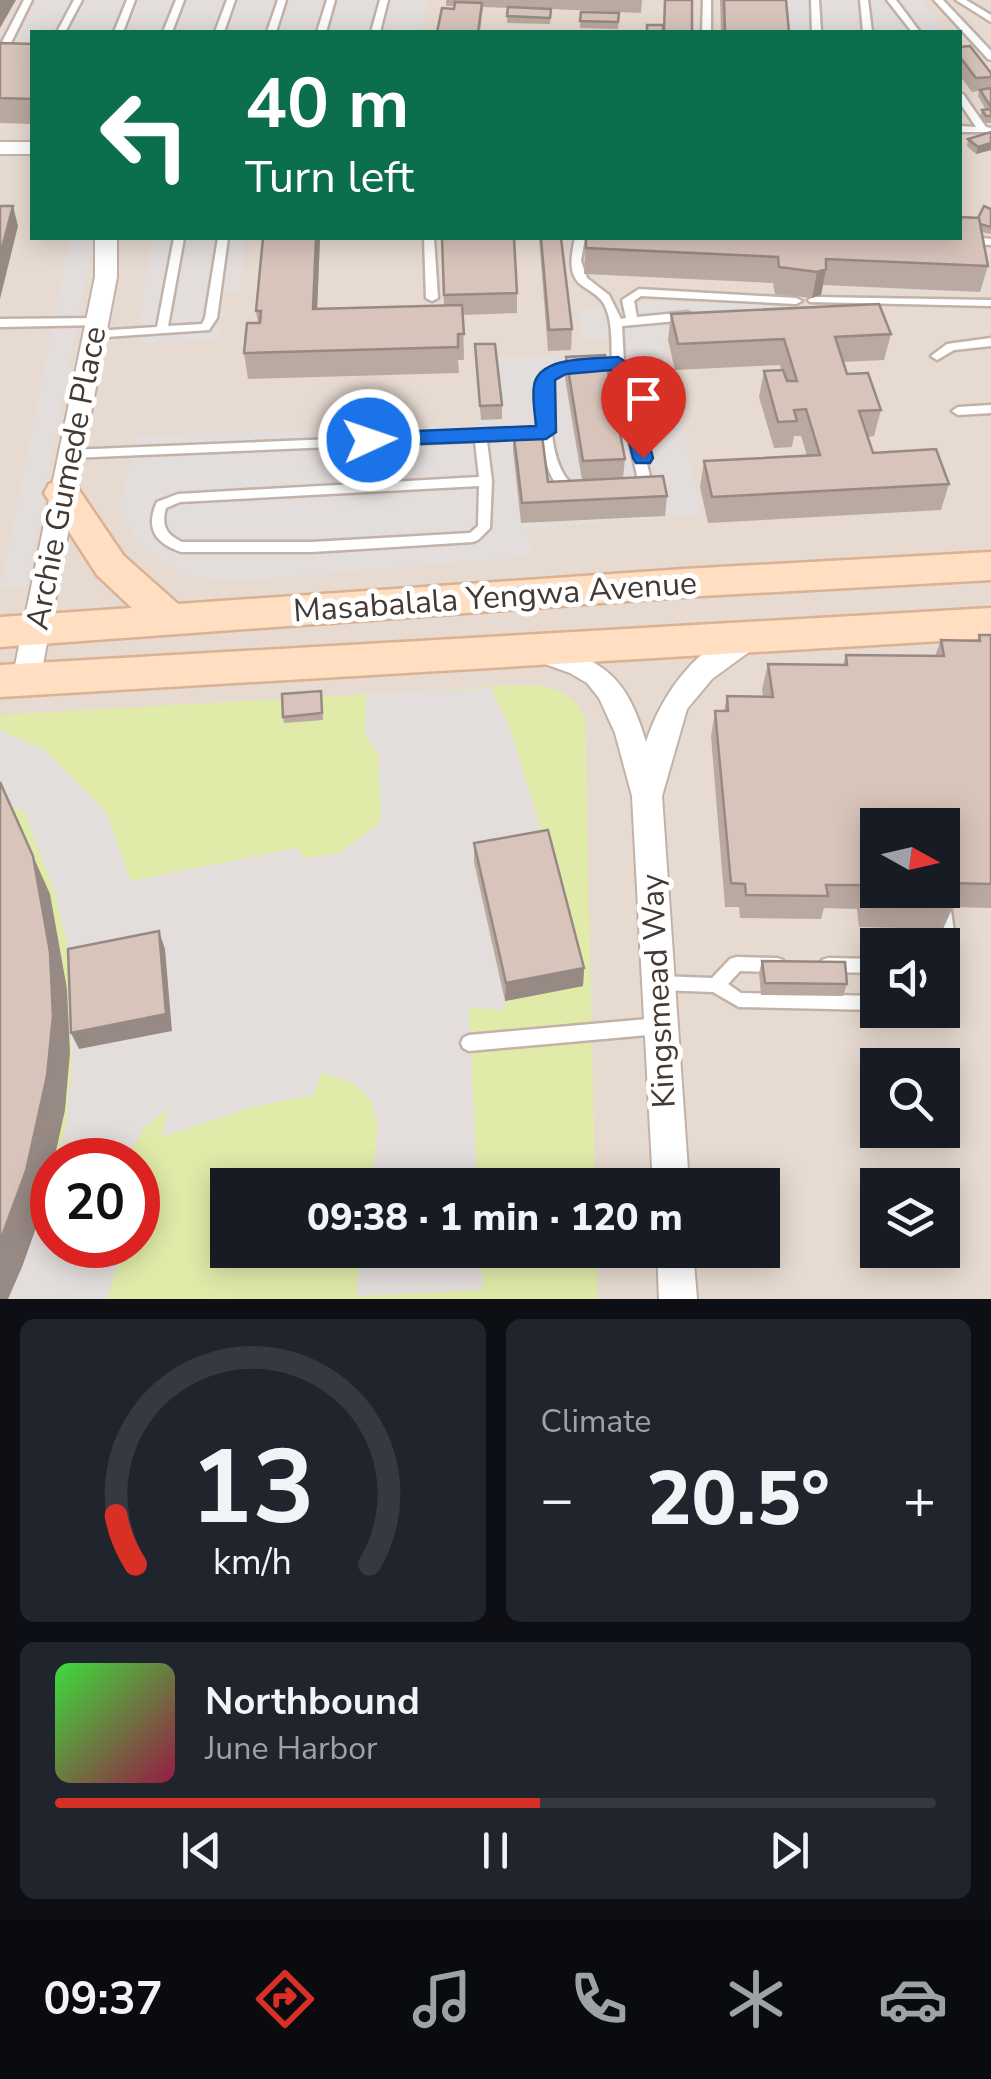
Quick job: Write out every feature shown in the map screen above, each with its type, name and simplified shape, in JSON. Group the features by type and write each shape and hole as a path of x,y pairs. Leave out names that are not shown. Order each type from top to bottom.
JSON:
{"main road":[{"path":"62,494 110,565 170,620"},
{"name":"Masabalala Yengwa Avenue","path":"17,631 991,566"},
{"name":"Masabalala Yengwa Avenue","path":"13,680 991,623"}],"street":[{"path":"0,148 29,150"},
{"name":"Archie Gumede Place","path":"13,680 17,631 62,494 106,278 106,240"},
{"name":"Archie Gumede Place","path":"106,278 125,240"},
{"name":"Kingsmead Way","path":"648,796 666,720 682,689 696,674 750,637"},
{"name":"Kingsmead Way","path":"535,650 597,675 610,692 629,732 648,796 669,1168"},
{"path":"676,1268 678,1299"}],"lane":[{"path":"16,60 0,57 28,0"},
{"path":"62,30 78,0"},
{"path":"119,30 131,0"},
{"path":"167,30 180,0"},
{"path":"220,30 231,0"},
{"path":"272,30 282,0"},
{"path":"322,30 331,0"},
{"path":"376,30 384,0"},
{"path":"707,0 707,30"},
{"path":"815,0 817,30"},
{"path":"864,0 868,30"},
{"path":"891,0 914,30"},
{"path":"938,0 991,57"},
{"path":"960,0 991,19"},
{"path":"962,99 987,130"},
{"path":"962,129 987,130"},
{"path":"162,330 179,240"},
{"path":"0,323 200,329 210,323 223,240"},
{"path":"429,240 432,298"},
{"path":"580,240 576,260 582,280 602,291 612,303 618,363 645,480 640,488 618,490"},
{"path":"962,240 991,242"},
{"path":"632,320 628,300 639,292 796,301"},
{"path":"814,300 991,303"},
{"path":"616,323 705,315"},
{"path":"938,356 951,347 991,342"},
{"path":"589,490 569,489 562,484 546,432 543,382 562,368 618,363"},
{"path":"958,410 991,410"},
{"path":"70,454 546,432"},
{"path":"480,437 486,480 484,528 464,538 205,548 168,543 157,522 162,505 178,498 486,480"},
{"path":"716,984 736,964 860,966"},
{"path":"659,983 716,984 739,1000 860,1003"},
{"path":"468,1043 660,1026"}],"shaded area":[{"path":"0,0 991,0 991,1299 0,1299"},
{"path":"35,0 428,0 421,30 30,30 30,53 4,52"},
{"path":"787,0 921,0 944,30 790,30"},
{"path":"70,240 94,240 26,587 0,589"},
{"path":"151,240 245,240 241,291 224,293 219,340 137,344"},
{"path":"653,301 772,304 776,335 662,340 703,515 526,528 532,556 239,581 190,577 148,553 119,514 136,436 478,425 477,359 610,351 611,340 581,339 578,310"},
{"path":"491,688 509,726 547,849 474,862 505,1001 504,1010 469,1008 476,1168 373,1168 378,1129 372,1101 354,1084 322,1072 314,1095 253,1107 161,1137 169,1108 144,1128 138,1138 62,1138 72,1062 67,942 52,884 24,812 0,800 0,730 46,751 106,812 131,881 297,848 304,858 339,853 381,822 378,754 365,736 366,693"},
{"path":"30,1239 30,1268 117,1268 107,1299 9,1299"},
{"path":"360,1268 481,1268 483,1290 356,1296"}],"green space":[{"path":"523,685 551,688 567,695 585,717 595,1168 210,1168 210,1268 596,1268 597,1299 0,1299 0,715"}],"building":[{"path":"665,0 692,0 692,30 664,30"},
{"path":"724,0 786,0 789,30 725,30"},
{"path":"455,2 482,3 478,30 437,30 442,8 454,9"},
{"path":"508,7 551,9 550,18 507,16"},
{"path":"581,12 619,13 618,22 580,21"},
{"path":"647,25 663,25 663,30 647,30"},
{"path":"0,43 30,44 30,99 0,98"},
{"path":"970,46 991,77 976,78 962,60 962,47"},
{"path":"991,88 991,107 980,90"},
{"path":"991,132 991,143 978,147 968,139"},
{"path":"0,206 13,206 0,255"},
{"path":"984,206 991,209 991,227 980,224 978,218"},
{"path":"962,217 979,218 988,266 826,259 826,269 817,272 779,267 778,257 586,248 586,240 962,240"},
{"path":"263,240 316,240 313,309 462,305 464,334 458,334 458,347 244,353 247,323 260,323 261,311 256,311"},
{"path":"442,240 514,240 517,293 444,295"},
{"path":"541,240 561,240 572,329 549,330"},
{"path":"879,304 891,334 835,337 847,374 868,373 881,410 859,411 873,453 936,449 949,484 712,497 704,461 820,455 806,409 794,410 797,421 778,422 764,371 783,370 787,381 797,381 784,339 678,344 671,314"},
{"path":"475,344 495,344 502,405 480,406"},
{"path":"605,355 625,459 583,461 566,357"},
{"path":"541,428 548,482 663,476 667,496 522,503 513,429"},
{"path":"979,635 991,635 991,884 960,883 960,808 860,808 860,885 826,885 828,896 746,895 745,884 731,883 715,711 728,711 727,696 773,697 768,664 847,665 846,655 944,656 941,640 980,641"},
{"path":"321,691 322,713 283,717 282,694"},
{"path":"0,782 33,856 50,952 53,1016 47,1076 33,1138 30,1138 26,1171 0,1241"},
{"path":"548,830 584,968 506,983 474,843"},
{"path":"159,931 166,1014 71,1033 68,949"},
{"path":"762,961 845,962 847,984 765,983"}],"route":[{"path":"369,440 546,432 543,382 548,375 562,368 618,363 643,458"}]}
